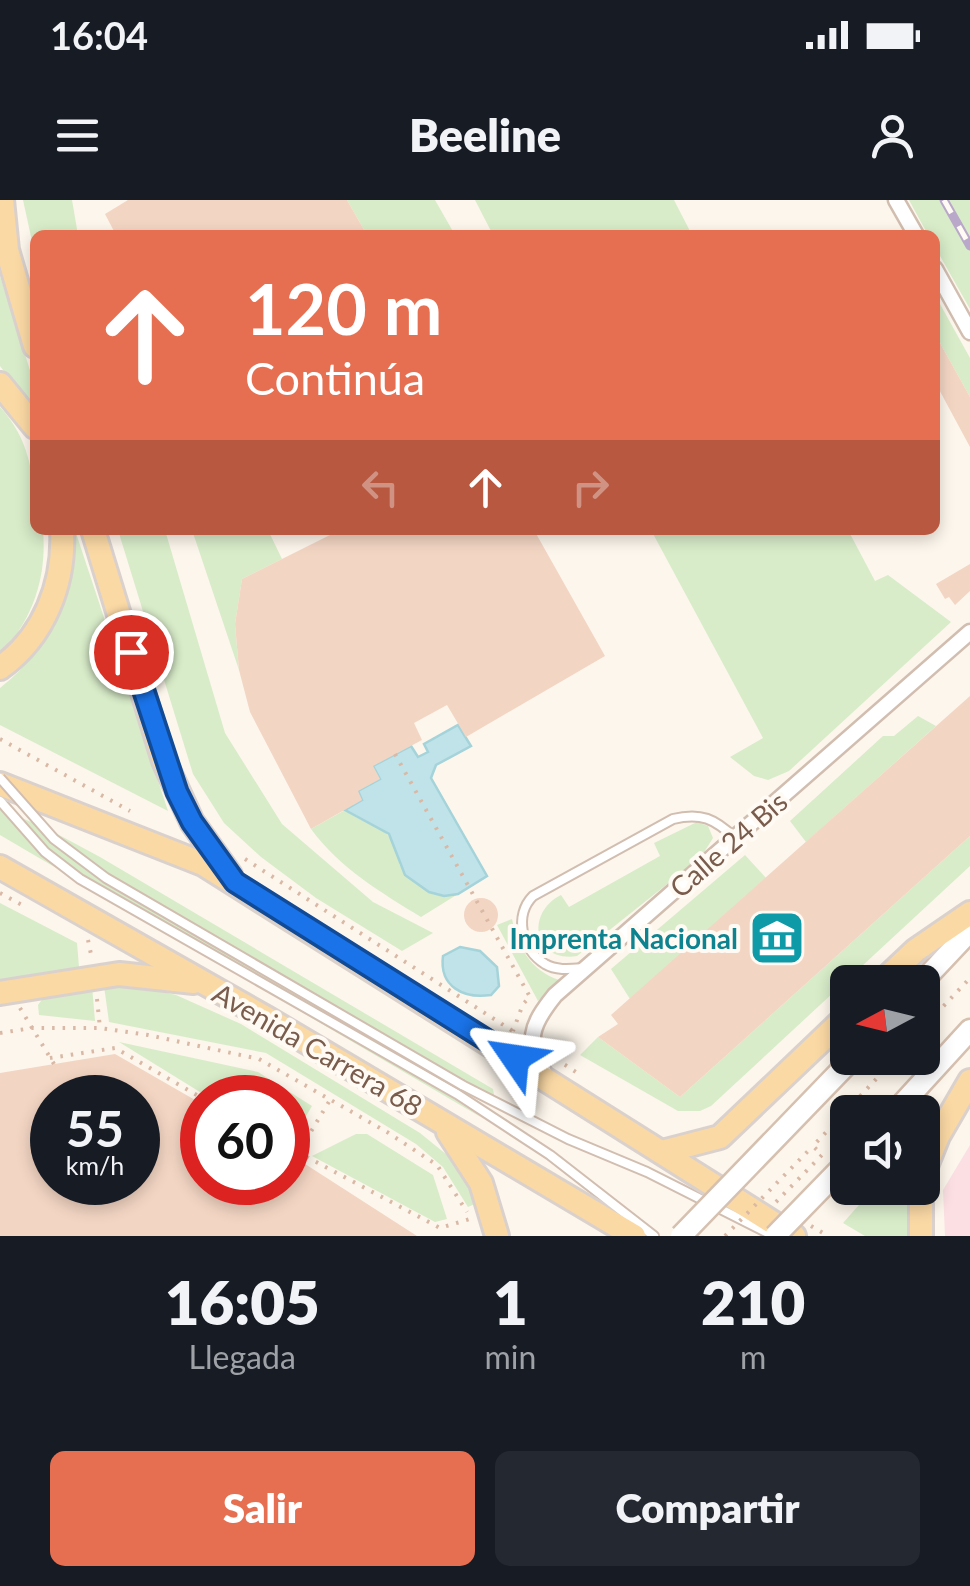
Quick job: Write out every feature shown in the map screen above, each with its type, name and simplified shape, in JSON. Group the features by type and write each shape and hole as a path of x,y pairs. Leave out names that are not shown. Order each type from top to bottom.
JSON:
{"main road":[{"path":"2,200 7,250 30,329"},
{"path":"0,384 30,421"},
{"path":"0,668 40,627 59,570 62,535"},
{"path":"95,535 177,792 192,822 235,882"},
{"path":"0,781 152,841 235,882 794,1236"},
{"name":"Avenida Carrera 68","path":"0,866 634,1236"},
{"path":"900,965 970,913"},
{"path":"938,965 970,931"},
{"path":"5,992 119,974 207,984"},
{"path":"911,1095 970,1030"},
{"path":"662,1152 720,1137 830,1032"},
{"path":"681,1236 836,1075"},
{"path":"940,1133 970,1081"},
{"path":"440,1121 481,1183 497,1236"},
{"path":"775,1236 830,1179"},
{"path":"921,1205 921,1236"}],"street":[{"path":"896,200 913,230"},
{"path":"940,278 970,332"},
{"name":"Calle 24 Bis","path":"530,1043 546,1006 586,968 970,632"},
{"path":"530,1043 546,1077"}],"lane":[{"path":"0,781 54,839 106,878 460,1089 654,1236"},
{"path":"0,800 45,852 80,880 460,1089 647,1172 775,1236"},
{"path":"586,968 558,969 546,964 528,946 520,916 533,896 673,819 700,815 735,838"}],"path":[{"path":"0,739 134,814"},
{"path":"395,754 530,997 518,1013 513,1031"},
{"path":"238,854 590,1082"},
{"path":"940,1010 970,978"},
{"path":"5,992 52,1061 115,1048 180,1085"},
{"path":"0,1033 32,1028 100,1028 148,1034 258,1059 438,1166 470,1218 440,1228 310,1162"},
{"path":"725,1236 880,1075"},
{"path":"310,1133 330,1100"},
{"path":"773,1205 822,1155 813,1146"}],"shaded area":[{"path":"970,1145 970,1236 945,1236 943,1190"}],"green space":[{"path":"23,200 72,200 77,230 30,232"},
{"path":"347,200 435,200 452,230 364,230"},
{"path":"475,200 674,200 689,230 490,230"},
{"path":"909,200 970,200 970,309 940,256 940,230 925,230"},
{"path":"0,276 30,370 30,405 0,366"},
{"path":"940,304 970,358 970,397 940,343"},
{"path":"0,407 26,450 30,465 30,535 43,535 44,547 40,581 29,612 0,654"},
{"path":"69,535 77,535 168,811 0,725 0,688 47,637 62,599"},
{"path":"120,535 166,535 225,733 282,824 373,902 433,933 402,951 316,898 224,823 193,774"},
{"path":"194,535 270,535 282,559 242,579 235,624 239,670"},
{"path":"654,535 851,535 875,581 888,575 951,622 789,771 768,780 754,776 730,757 763,738"},
{"path":"918,716 936,726 806,842 790,821 883,736 894,736"},
{"path":"0,809 100,857 493,1089 495,1100 446,1069 436,1087 484,1119 0,835"},
{"path":"345,810 387,835 400,866 444,896 458,894 421,917 362,878 311,829"},
{"path":"697,822 708,826 713,838 701,857 577,956 563,956 544,945 539,924 549,903 561,895 569,907 660,856 654,843"},
{"path":"970,836 970,866 863,965 830,965 830,996 711,1106 700,1111 678,1111 580,1055 598,1037 680,1097"},
{"path":"745,855 766,878 630,999 611,969"},
{"path":"0,903 77,943 79,967 0,982"},
{"path":"512,919 518,939 533,964 559,980 538,1001 497,925"},
{"path":"130,984 176,995 241,1024 420,1133 452,1159 477,1203 468,1207 443,1167 416,1144 310,1080 310,1075 302,1075 266,1053 109,1022 104,986"},
{"path":"92,986 95,1021 39,1015 38,1005 44,997"},
{"path":"119,1042 263,1075 180,1075 180,1080"},
{"path":"356,1134 367,1134 433,1175 447,1219 435,1222 312,1156"},
{"path":"859,1205 909,1205 910,1236 865,1236 843,1223"}],"water":[{"path":"458,725 471,746 436,765 431,778 487,876 458,894 444,896 429,892 405,875 389,834 345,810 362,800 358,791 380,779 373,766 411,746 418,757 428,752 424,744"},
{"path":"460,947 480,951 497,967 499,986 491,995 463,993 449,983 443,956"}],"building":[{"path":"128,200 347,200 364,230 113,230 105,214"},
{"path":"940,343 970,397 970,447 940,391"},
{"path":"330,535 537,535 605,656 466,737 447,705 414,723 422,740 373,766 380,779 358,791 362,800 311,829 250,712 239,670 235,624 242,579"},
{"path":"970,564 970,591 955,605 949,597 945,599 936,584"},
{"name":"Imprenta Nacional","path":"970,696 970,836 680,1097 598,1037 618,1024 611,1015"},
{"path":"481,898 493,903 498,915 493,927 481,932 469,927 464,915 469,903"},
{"path":"115,1054 152,1075 30,1075 30,1205 160,1205 160,1080 180,1091 180,1205 310,1205 310,1167 417,1236 0,1236 0,1073"}],"railway":[{"path":"944,200 970,246"}],"place":[{"name":"Imprenta Nacional","path":"777,938"}],"route":[{"path":"131,652 177,792 192,822 235,882 515,1058"}]}
